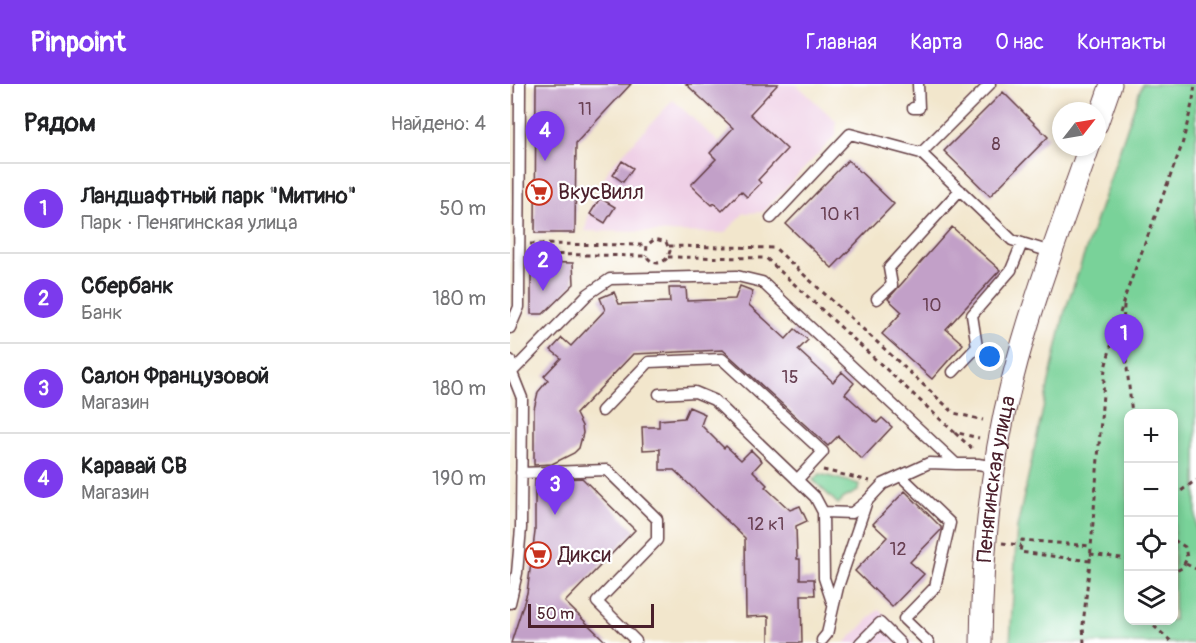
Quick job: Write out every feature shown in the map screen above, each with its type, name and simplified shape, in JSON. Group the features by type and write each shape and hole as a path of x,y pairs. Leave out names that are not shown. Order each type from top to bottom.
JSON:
{"street":[{"path":"1105,102 1111,84"},
{"name":"Пенягинская улица","path":"981,643 987,460 1030,316 1086,156"}],"lane":[{"path":"510,328 519,307 520,84"},
{"path":"913,108 919,108 918,84"},
{"path":"921,153 990,84"},
{"path":"771,218 850,134 921,153 1012,240 1052,252"},
{"path":"877,299 892,285 889,268 960,190"},
{"path":"953,372 977,347 972,315 1011,270 1022,243"},
{"path":"511,373 588,294 610,279 737,276 762,282 956,464"},
{"path":"602,411 649,362 723,359 823,452 797,480"},
{"path":"510,360 511,373 522,398 522,528 517,573 510,603"},
{"path":"659,394 695,392 714,400 815,497 823,512 824,578 834,606"},
{"path":"823,512 852,513 883,484 929,463 978,464 987,460"},
{"path":"521,474 607,470 657,519 657,540 597,602 636,640 634,643"},
{"path":"901,476 950,523 935,587 904,619 929,643"},
{"path":"822,640 827,634 838,587 867,501"},
{"path":"860,643 880,623 900,643"}],"path":[{"path":"1084,643 1083,626 1104,368 1124,299 1182,145 1195,84"},
{"path":"520,249 647,245 655,239 661,239 669,246 775,248 954,413 983,420"},
{"path":"646,256 647,245"},
{"path":"520,249 646,256 654,263 660,263 668,257 669,246"},
{"path":"1124,299 1123,332 1131,409"},
{"path":"954,432 987,460"},
{"path":"809,467 883,484"},
{"path":"1178,493 1196,480"},
{"path":"1090,561 1020,552 1022,540 1091,546"},
{"path":"1175,571 1186,564 1187,558 1185,547 1178,543"},
{"path":"1016,544 1021,545"},
{"path":"1090,554 1124,558"},
{"path":"1186,564 1196,569"},
{"path":"1152,625 1173,643"}],"shaded area":[{"path":"778,84 796,84 836,121 836,135 763,212 744,213 725,233 585,231 590,208 610,167 673,100 725,148 730,143 729,124 735,130"},
{"path":"879,609 914,643 845,643"}],"green space":[{"path":"1142,84 1196,84 1196,643 1010,643 1017,527 1064,314"},
{"path":"820,474 859,484 858,491 838,504 813,480"}],"building":[{"path":"536,84 631,84 576,143 575,233 535,233"},
{"path":"686,84 778,84 750,114 787,149 758,180 761,183 747,197 741,191 722,211 714,203 712,205 691,185 716,159 710,153 733,128"},
{"path":"1003,92 1048,137 990,196 944,151"},
{"path":"848,160 894,204 832,268 786,224"},
{"path":"622,161 633,168 623,182 613,175"},
{"path":"600,198 615,207 605,223 590,214"},
{"path":"952,227 1000,270 946,329 963,344 932,379 882,334 902,312 888,299"},
{"path":"531,262 573,263 574,284 543,314 531,314"},
{"path":"740,286 753,291 749,305 786,339 795,329 808,340 798,350 833,382 842,372 854,383 845,394 877,423 882,418 892,427 862,459 838,436 828,446 723,350 633,354 576,414 583,433 579,448 552,464 534,465 534,409 538,392 548,380 544,376 561,358 551,350 562,338 571,346 605,310 600,298 614,292 619,304 670,302 669,288 686,288 687,301 735,299"},
{"path":"689,407 705,414 701,425 724,448 726,446 741,460 751,450 762,461 753,471 767,485 765,487 790,510 800,506 807,521 796,526 800,579 814,579 815,595 801,595 802,643 769,643 769,616 746,617 745,538 674,470 660,470 660,449 643,450 642,427 659,427 659,420 684,418"},
{"path":"582,478 635,530 565,602 607,643 511,643 527,593 535,532 535,480"},
{"path":"905,491 941,527 941,530 910,562 924,574 892,607 855,571 887,537 873,524"}],"place":[{"name":"Каравай СВ","path":"545,161"},
{"name":"ВкусВилл","path":"539,192"},
{"name":"Сбербанк","path":"543,291"},
{"name":"Ландшафтный парк \"Митино\"","path":"1124,364"},
{"name":"Салон Французовой","path":"555,515"},
{"name":"Дикси","path":"538,555"}]}
